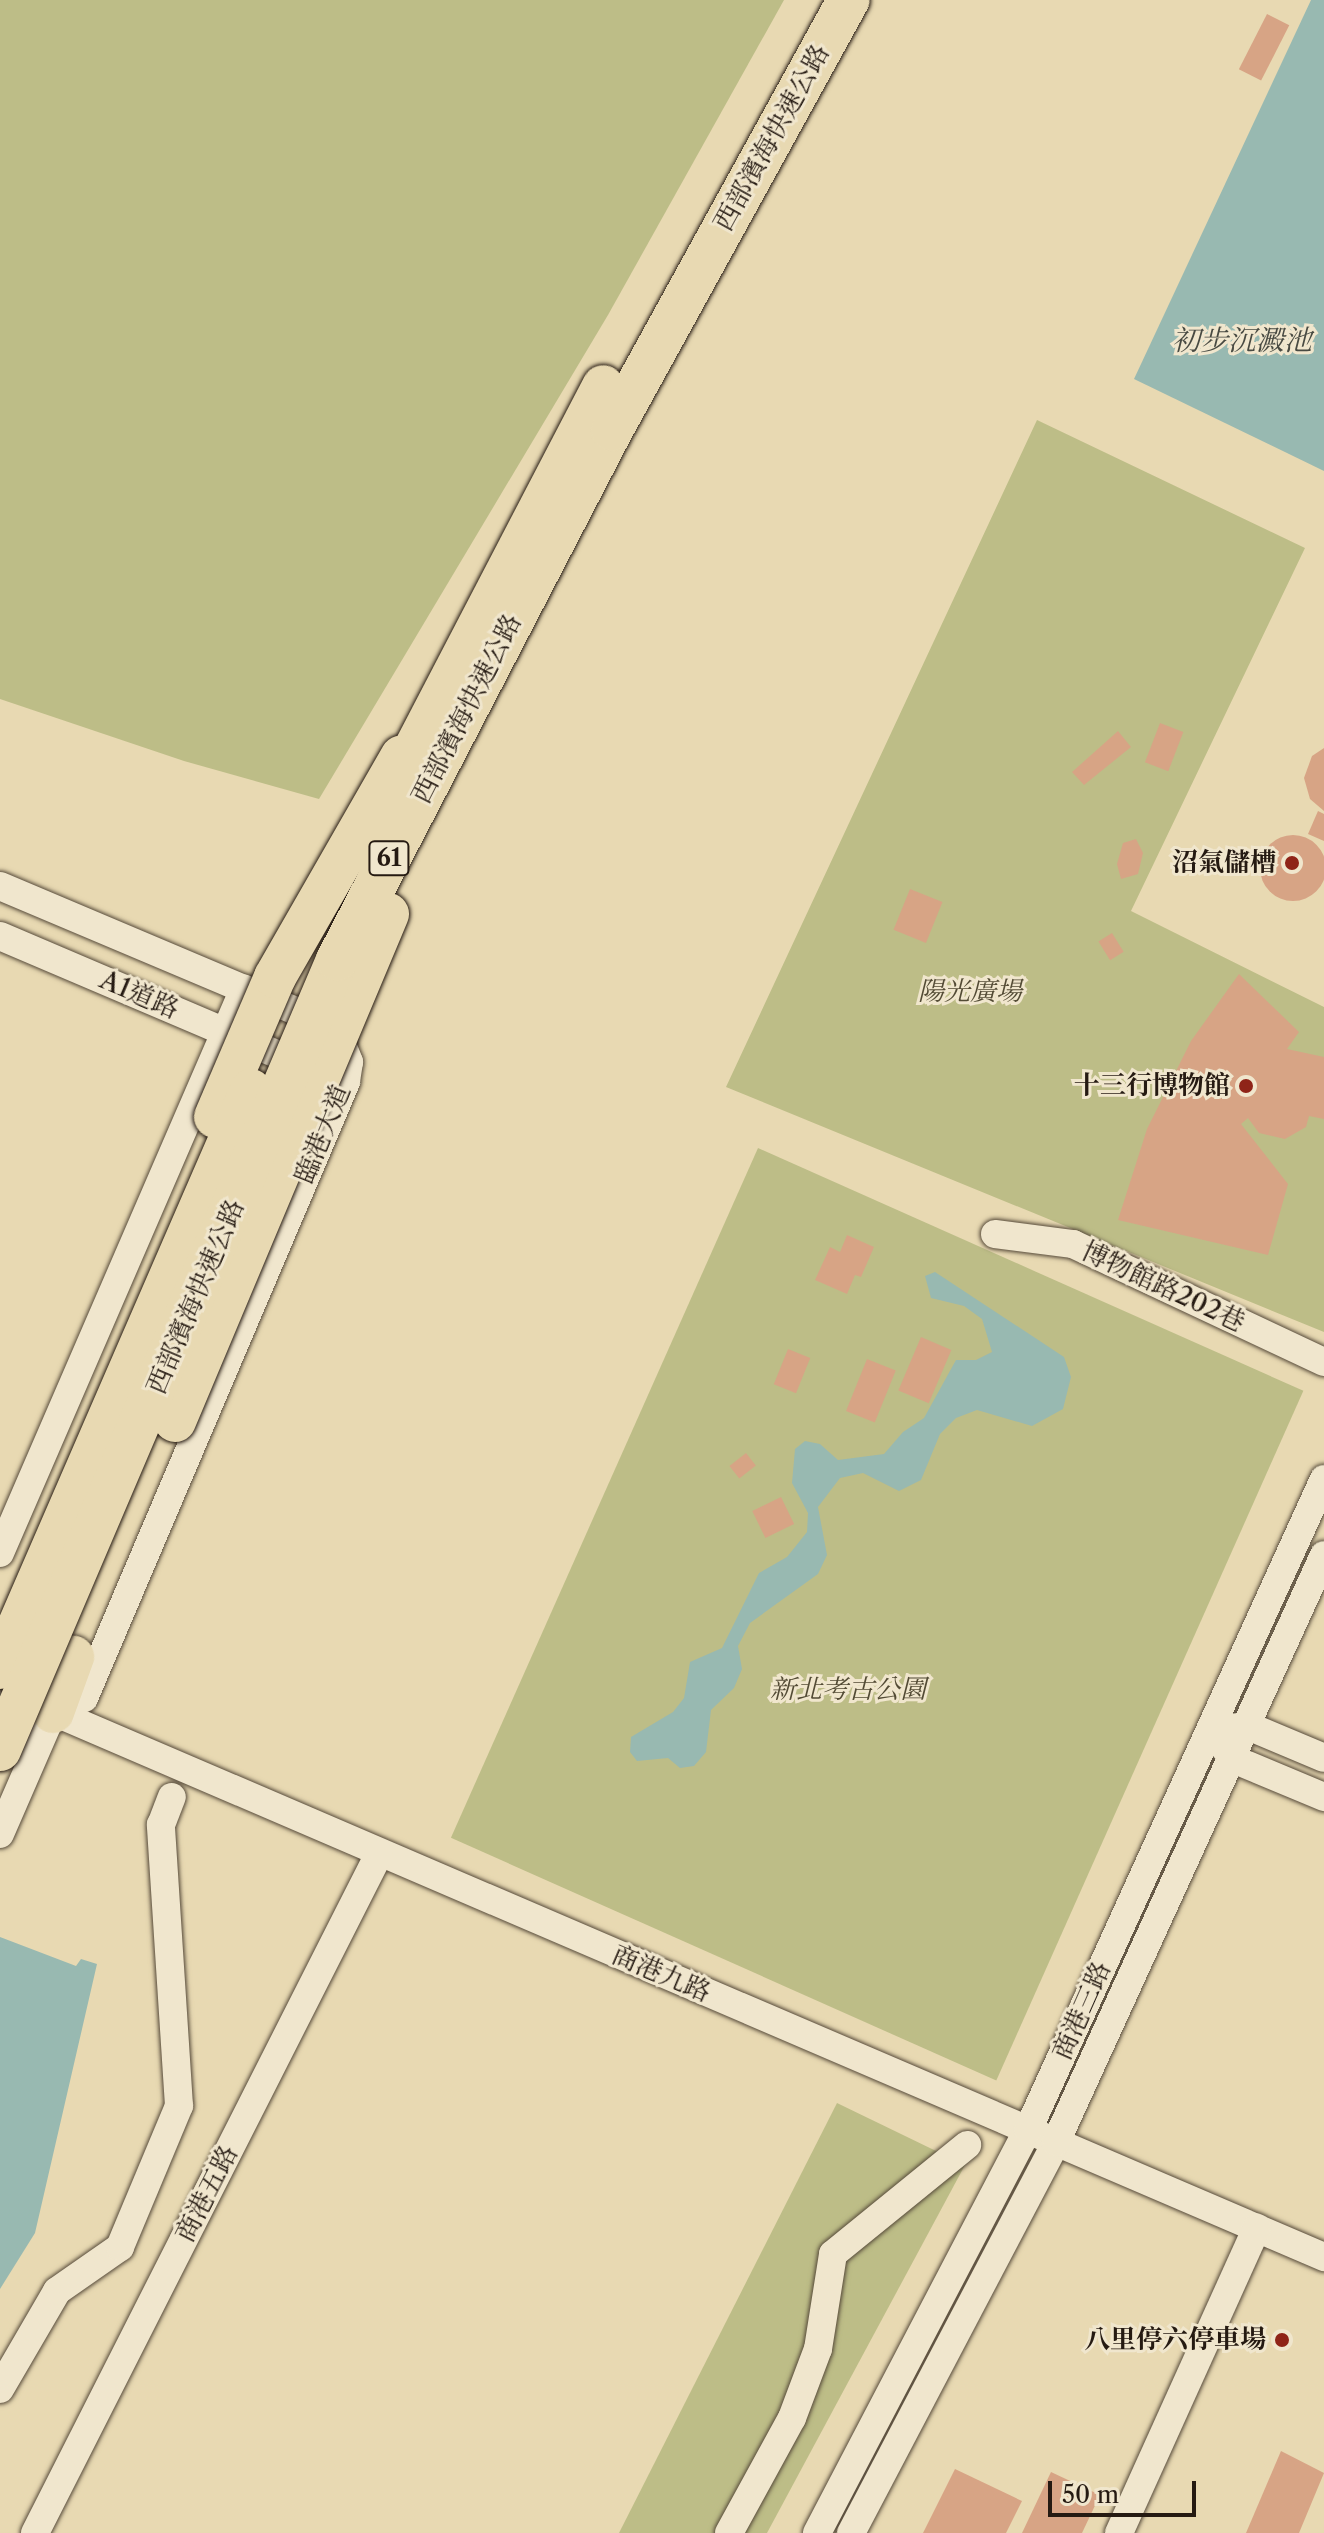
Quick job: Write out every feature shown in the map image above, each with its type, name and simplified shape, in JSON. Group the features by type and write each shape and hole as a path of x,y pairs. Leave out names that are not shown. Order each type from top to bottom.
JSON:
{"highway":[{"name":"西部濱海快速公路","path":"0,1750 337,960 478,652 817,0"},
{"name":"西部濱海快速公路","path":"3,1687 315,947 478,652 848,0"},
{"path":"0,1612 275,977 478,652"},
{"path":"53,1712 73,1657 263,1219 478,652"}],"street":[{"name":"A1道路","path":"0,886 244,989"},
{"path":"4,937 27,897"},
{"name":"A1道路","path":"4,937 277,1054"},
{"path":"0,1553 244,989"},
{"name":"臨港大道","path":"53,1712 84,1698 346,1082 349,1062 339,1037 301,1013 244,989"},
{"path":"3,1687 301,1013"},
{"path":"0,1725 3,1687 9,1670 277,1054 301,1013"},
{"name":"博物館路202巷","path":"995,1234 1073,1244 1324,1362"},
{"name":"商港三路","path":"817,2533 1028,2130 1324,1479"},
{"name":"商港三路","path":"851,2533 1056,2142 1324,1555"},
{"name":"商港九路","path":"3,1687 53,1712 379,1854 1324,2257"},
{"path":"0,1834 53,1712"},
{"path":"1210,1730 1248,1726 1324,1758"},
{"path":"1210,1730 1233,1759 1324,1797"},
{"path":"0,2389 57,2291 120,2247 179,2106 161,1825 172,1797"},
{"name":"商港五路","path":"35,2533 379,1854"},
{"path":"729,2533 798,2404 818,2349 833,2254 967,2145"},
{"path":"1119,2533 1257,2228"}],"green space":[{"path":"0,0 784,0 608,315 319,799 184,761 0,699"},
{"name":"陽光廣場","path":"1037,420 1305,548 1131,911 1324,1007 1324,1332 726,1087"},
{"name":"新北考古公園","path":"758,1148 1303,1391 996,2081 451,1838"},
{"path":"837,2103 965,2165 767,2533 619,2533"}],"water":[{"name":"初步沉澱池","path":"1311,0 1324,0 1324,471 1134,379"},
{"path":"935,1272 1064,1357 1071,1377 1063,1409 1032,1426 977,1410 956,1418 940,1434 921,1480 899,1491 863,1473 840,1478 818,1507 827,1555 818,1574 750,1623 738,1646 742,1669 734,1688 711,1710 706,1752 694,1766 680,1768 668,1758 637,1761 630,1752 631,1737 673,1712 684,1698 690,1662 722,1648 759,1573 787,1557 807,1532 808,1513 792,1483 795,1449 805,1441 820,1444 838,1460 884,1454 903,1432 924,1418 956,1360 976,1360 992,1352 982,1319 964,1306 931,1298 925,1276"},
{"path":"0,1937 76,1966 81,1959 97,1964 35,2233 0,2289"}],"building":[{"path":"1267,14 1289,25 1261,81 1239,69"},
{"path":"1160,723 1183,732 1168,771 1145,762"},
{"path":"1118,731 1131,747 1084,785 1072,772"},
{"name":"沼氣儲槽","path":"1324,748 1324,811 1310,799 1304,778 1312,756"},
{"path":"1318,811 1324,814 1324,841 1308,834"},
{"name":"沼氣儲槽","path":"1293,835 1306,837 1316,845 1324,855 1324,881 1316,891 1306,899 1293,901 1280,899 1270,891 1262,881 1260,868 1262,855 1270,845 1280,837"},
{"path":"1136,839 1143,853 1138,874 1121,879 1117,864 1123,843"},
{"path":"910,889 942,902 926,943 894,930"},
{"path":"1112,933 1124,952 1110,960 1098,941"},
{"name":"十三行博物館","path":"1239,974 1299,1032 1287,1049 1324,1057 1324,1119 1309,1116 1306,1127 1285,1139 1259,1133 1248,1118 1241,1124 1288,1184 1268,1255 1118,1220 1147,1129 1191,1041"},
{"path":"847,1235 874,1247 861,1277 855,1275 847,1294 815,1280 830,1247 840,1252"},
{"path":"921,1337 951,1350 929,1403 898,1390"},
{"path":"788,1349 810,1358 796,1393 774,1384"},
{"path":"867,1359 896,1371 875,1423 846,1411"},
{"path":"746,1453 756,1466 739,1479 729,1466"},
{"path":"781,1497 794,1524 765,1538 752,1511"},
{"path":"1281,2451 1324,2473 1299,2533 1246,2533"},
{"path":"955,2469 1022,2501 1006,2533 923,2533"},
{"path":"1051,2472 1100,2495 1082,2533 1022,2533"}],"place":[{"name":"沼氣儲槽","path":"1292,863"},
{"name":"十三行博物館","path":"1246,1086"},
{"name":"八里停六停車場","path":"1282,2340"}]}
